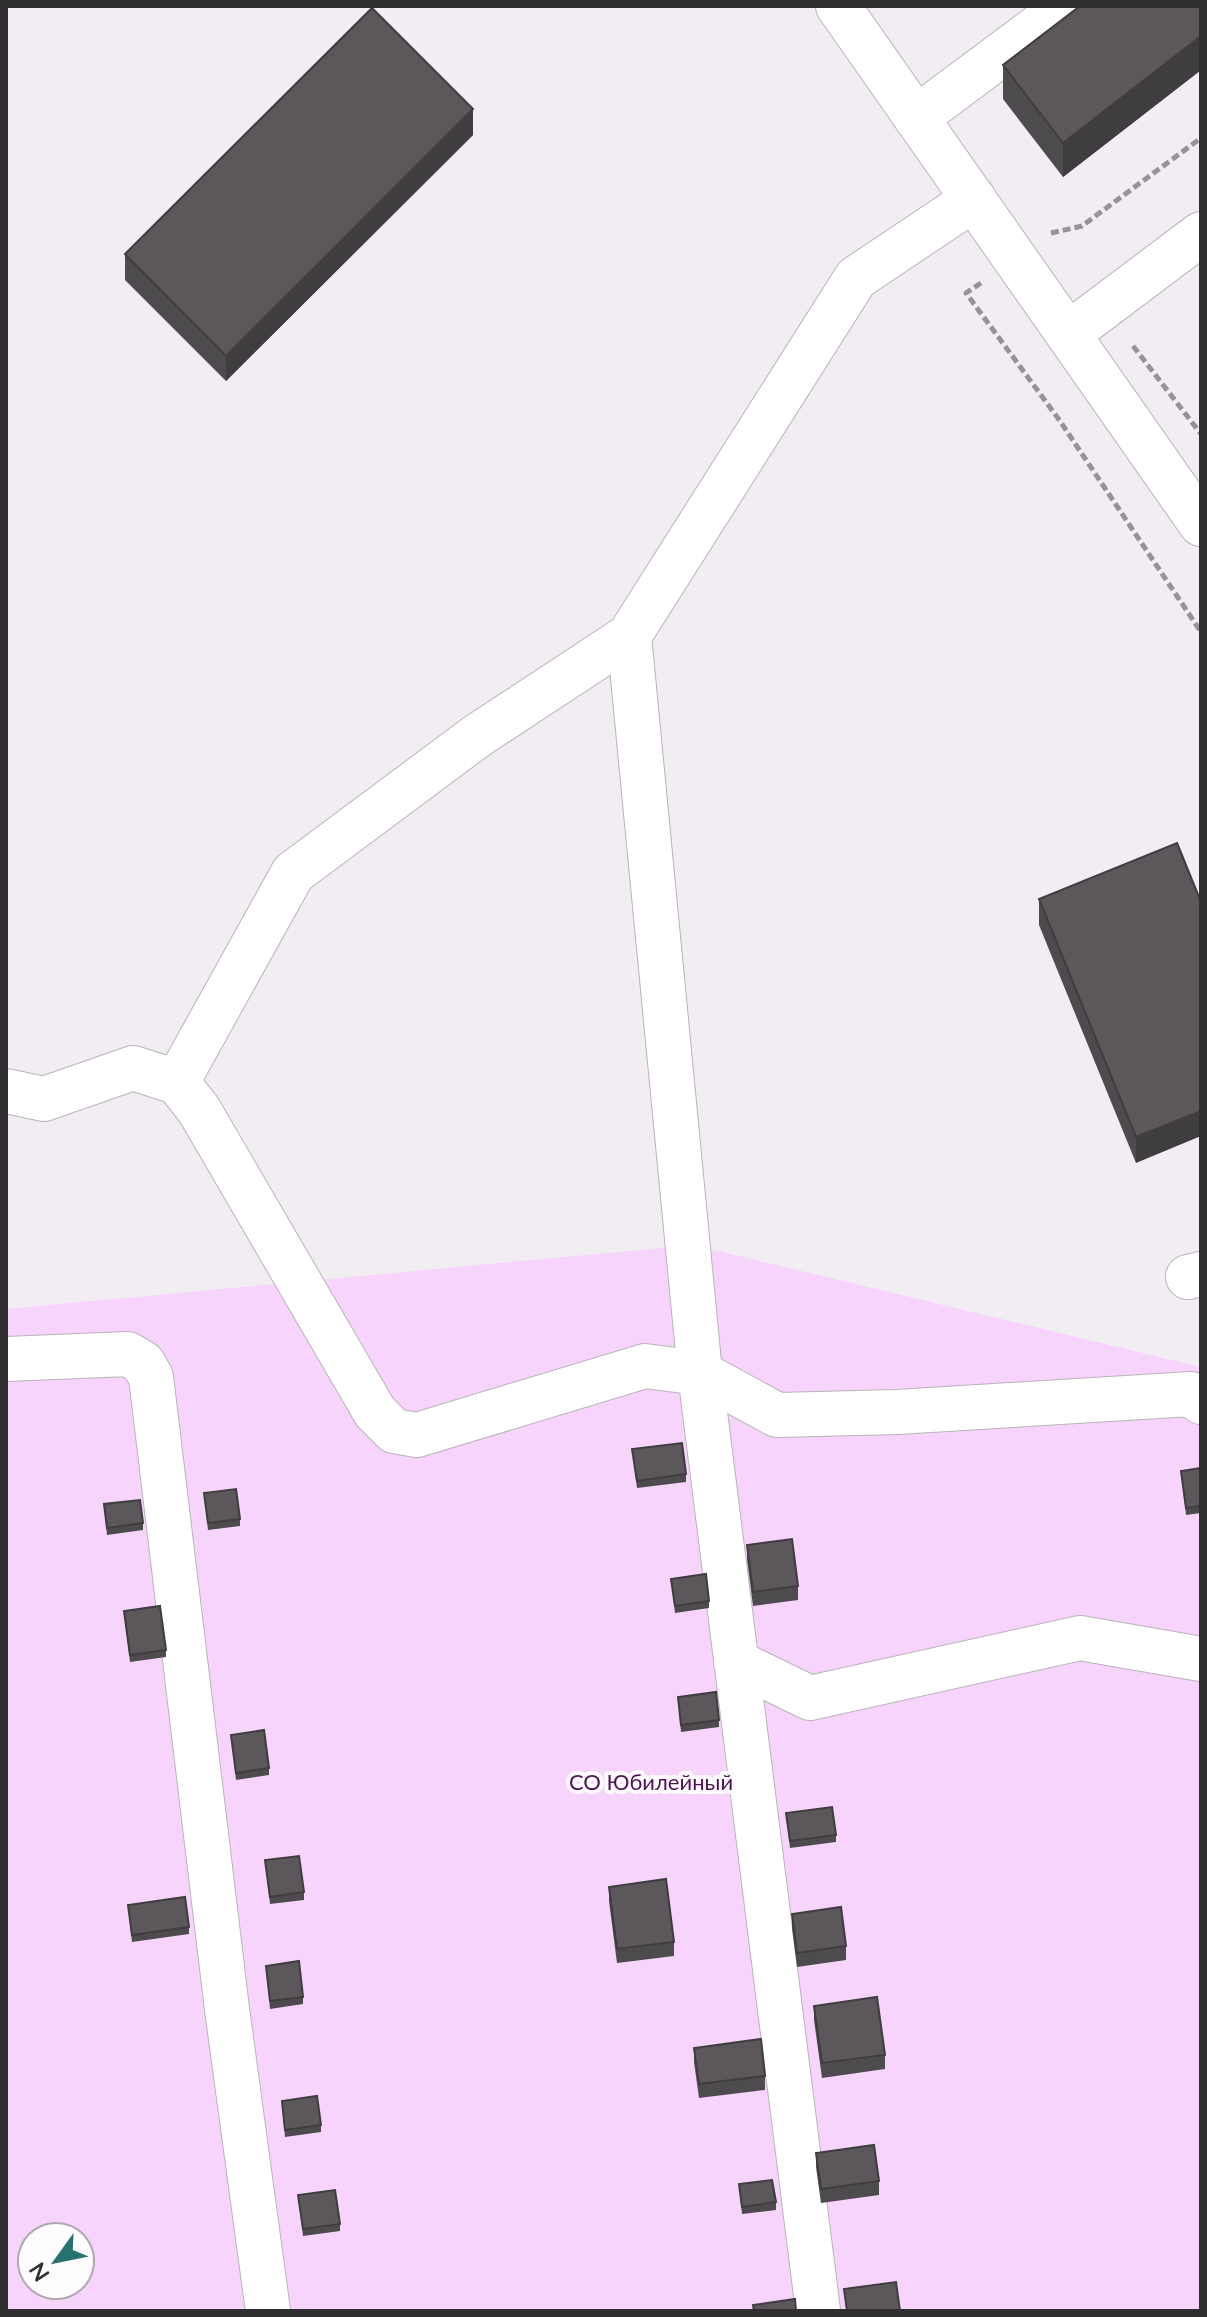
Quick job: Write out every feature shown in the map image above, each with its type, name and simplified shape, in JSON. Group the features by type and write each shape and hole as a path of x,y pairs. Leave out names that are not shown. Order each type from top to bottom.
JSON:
{"lane":[{"path":"838,6 1201,524"},
{"path":"916,118 1066,6"},
{"path":"177,1082 293,873 477,736 629,636 856,278 974,199"},
{"path":"1068,334 1201,234"},
{"path":"629,636 700,1373 818,2311"},
{"path":"6,1091 44,1099 133,1068 177,1082 199,1110 375,1412 394,1431 417,1435 645,1366 700,1373 777,1415 897,1412 1191,1394 1201,1402"},
{"path":"6,1359 128,1354 143,1363 151,1377 225,1993 268,2311"},
{"path":"736,1662 810,1698 1080,1638 1201,1659"}],"path":[{"path":"1051,233 1082,226 1201,138"},
{"path":"1016,261 966,293 1060,421 1201,632"}],"green space":[{"name":"СО Юбилейный","path":"693,1245 1201,1367 1201,2311 6,2311 6,1309"}],"building":[{"path":"1080,6 1201,6 1201,36 1063,143 1003,65"},
{"path":"372,8 473,109 226,356 125,254"},
{"path":"1177,843 1201,902 1201,1111 1136,1137 1039,899"},
{"path":"682,1443 686,1474 637,1481 632,1449"},
{"path":"1201,1468 1201,1506 1186,1508 1181,1471"},
{"path":"236,1489 240,1519 208,1523 204,1493"},
{"path":"140,1500 143,1523 107,1528 104,1504"},
{"path":"792,1539 798,1586 753,1592 747,1545"},
{"path":"706,1574 709,1601 675,1606 671,1579"},
{"path":"160,1606 166,1650 130,1655 124,1611"},
{"path":"716,1692 719,1720 681,1725 678,1697"},
{"path":"264,1730 269,1768 236,1773 231,1735"},
{"path":"832,1807 836,1835 790,1841 786,1813"},
{"path":"299,1856 304,1892 270,1897 265,1860"},
{"path":"666,1879 674,1942 617,1949 609,1887"},
{"path":"185,1897 189,1927 132,1935 128,1905"},
{"path":"841,1907 846,1946 797,1953 792,1914"},
{"path":"299,1961 303,1997 270,2001 266,1966"},
{"path":"877,1997 885,2055 822,2063 814,2006"},
{"path":"761,2039 765,2076 699,2084 694,2048"},
{"path":"317,2096 321,2125 285,2130 282,2101"},
{"path":"874,2145 879,2181 821,2189 816,2153"},
{"path":"772,2180 776,2202 742,2207 739,2184"},
{"path":"335,2190 340,2224 303,2229 298,2195"},
{"path":"896,2282 900,2311 847,2311 844,2289"},
{"path":"795,2299 796,2311 754,2311 753,2305"}]}
